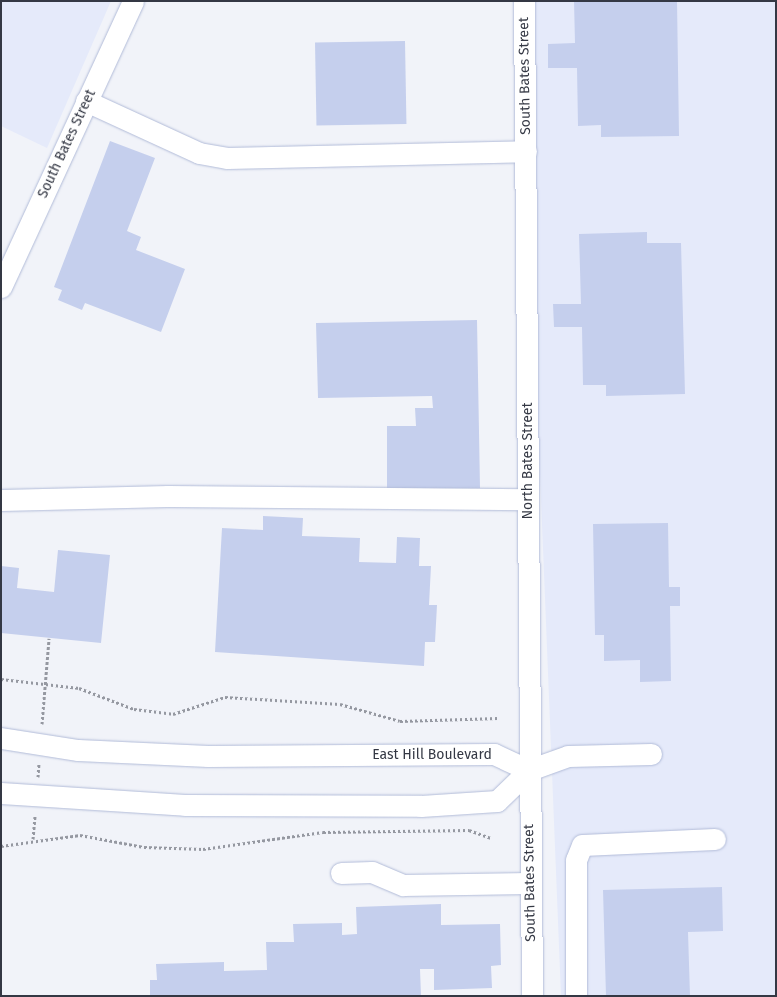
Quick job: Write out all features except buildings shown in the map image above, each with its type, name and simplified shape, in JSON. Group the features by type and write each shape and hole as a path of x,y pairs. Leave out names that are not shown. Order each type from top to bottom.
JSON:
{"street":[{"name":"South Bates Street","path":"1,288 133,1"},
{"name":"South Bates Street","path":"524,1 526,152"},
{"path":"86,101 200,154 227,158 526,152"},
{"name":"North Bates Street","path":"526,152 529,770"},
{"path":"1,500 168,496 528,499"},
{"name":"East Hill Boulevard","path":"1,738 78,750 208,756 494,754 529,770"},
{"path":"1,793 185,805 420,806 497,801 529,770 568,756 651,754"},
{"name":"South Bates Street","path":"529,770 532,996"},
{"path":"576,996 576,860 582,845 715,839"},
{"path":"340,873 372,872 403,885 529,883"}],"path":[{"path":"1,680 80,688 134,709 172,714 225,696 340,704 400,721 498,718"},
{"path":"1,846 80,835 144,846 203,849 323,832 469,830 491,838"}],"shaded area":[{"path":"1,1 111,1 47,148 1,126"},
{"path":"521,1 776,1 776,996 561,996"}]}
